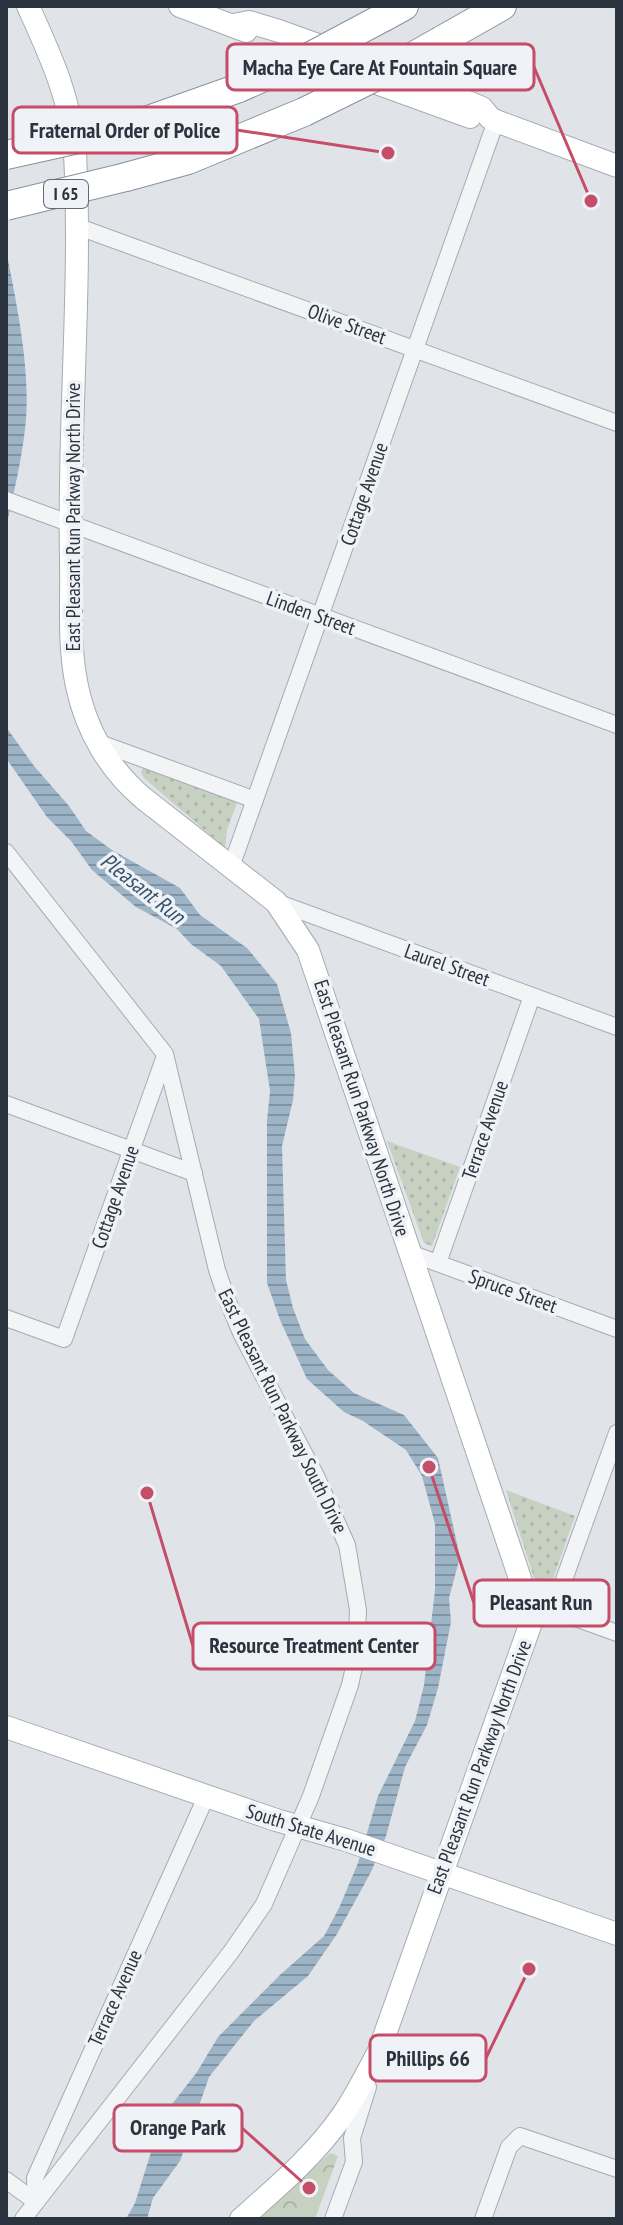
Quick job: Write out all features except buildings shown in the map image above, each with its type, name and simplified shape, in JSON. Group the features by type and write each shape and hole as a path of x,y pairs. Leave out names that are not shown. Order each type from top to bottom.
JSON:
{"highway":[{"name":"I 65","path":"6,206 188,160 304,112 372,79 502,6"},
{"path":"6,155 123,129 190,107 318,52 394,12"}],"street":[{"name":"East Pleasant Run Parkway North Drive","path":"28,6 65,89 71,115 76,170 70,524 73,661 80,700 97,742 111,765 138,794 276,902 299,932 316,968 410,1253 543,1614 441,1873 379,2051 356,2095 325,2138 241,2219"},
{"path":"180,6 239,15 295,54 470,118 493,119 617,166"},
{"name":"Cottage Avenue","path":"231,867 415,349 493,119"},
{"name":"Olive Street","path":"76,226 617,423"},
{"name":"Linden Street","path":"6,500 617,725"},
{"path":"97,742 255,800"},
{"name":"East Pleasant Run Parkway South Drive","path":"6,852 165,1054 217,1270 228,1302 341,1526 356,1583 358,1630 350,1685 277,1880 250,1926 23,2219"},
{"name":"Laurel Street","path":"276,902 617,1027"},
{"name":"Terrace Avenue","path":"438,1263 532,996"},
{"name":"Cottage Avenue","path":"6,1318 64,1339 165,1054"},
{"path":"6,1104 194,1173"},
{"name":"Spruce Street","path":"410,1253 617,1329"},
{"path":"617,1433 543,1614 617,1633"},
{"name":"South State Avenue","path":"6,1727 617,1934"},
{"name":"Terrace Avenue","path":"36,2202 35,2178 206,1797"},
{"path":"333,2219 354,2162 352,2138 379,2051"},
{"path":"483,2219 513,2143 520,2136 617,2169"},
{"path":"6,2180 36,2202"}],"green space":[{"path":"143,767 238,800 227,830 225,848 144,778 141,772"},
{"path":"387,1141 460,1167 432,1246 424,1243"},
{"path":"506,1490 575,1516 546,1599 541,1600"},
{"path":"330,2153 338,2156 315,2219 258,2219"}],"water":[{"path":"6,249 21,333 27,398 23,446 6,527"},
{"name":"Pleasant Run","path":"6,727 86,831 112,850 180,888 200,915 247,948 277,984 291,1033 295,1076 293,1100 282,1146 286,1280 293,1308 305,1339 328,1370 354,1393 404,1415 438,1458 460,1557 449,1598 451,1622 438,1688 427,1725 405,1767 386,1836 371,1872 337,1934 308,1976 254,2021 209,2077 180,2161 153,2198 147,2219 126,2219 135,2203 158,2130 169,2108 197,2072 218,2037 324,1936 358,1863 378,1796 415,1721 424,1685 435,1590 435,1524 422,1476 406,1450 344,1412 307,1379 267,1283 267,1121 270,1091 259,1019 221,966 191,944 177,929 136,907 92,870 71,841 47,817 6,758"}],"place":[{"name":"Fraternal Order of Police","path":"388,153"},
{"name":"Macha Eye Care At Fountain Square","path":"591,201"},
{"name":"Pleasant Run","path":"429,1467"},
{"name":"Resource Treatment Center","path":"147,1493"},
{"name":"Phillips 66","path":"529,1969"},
{"name":"Orange Park","path":"309,2188"}]}
